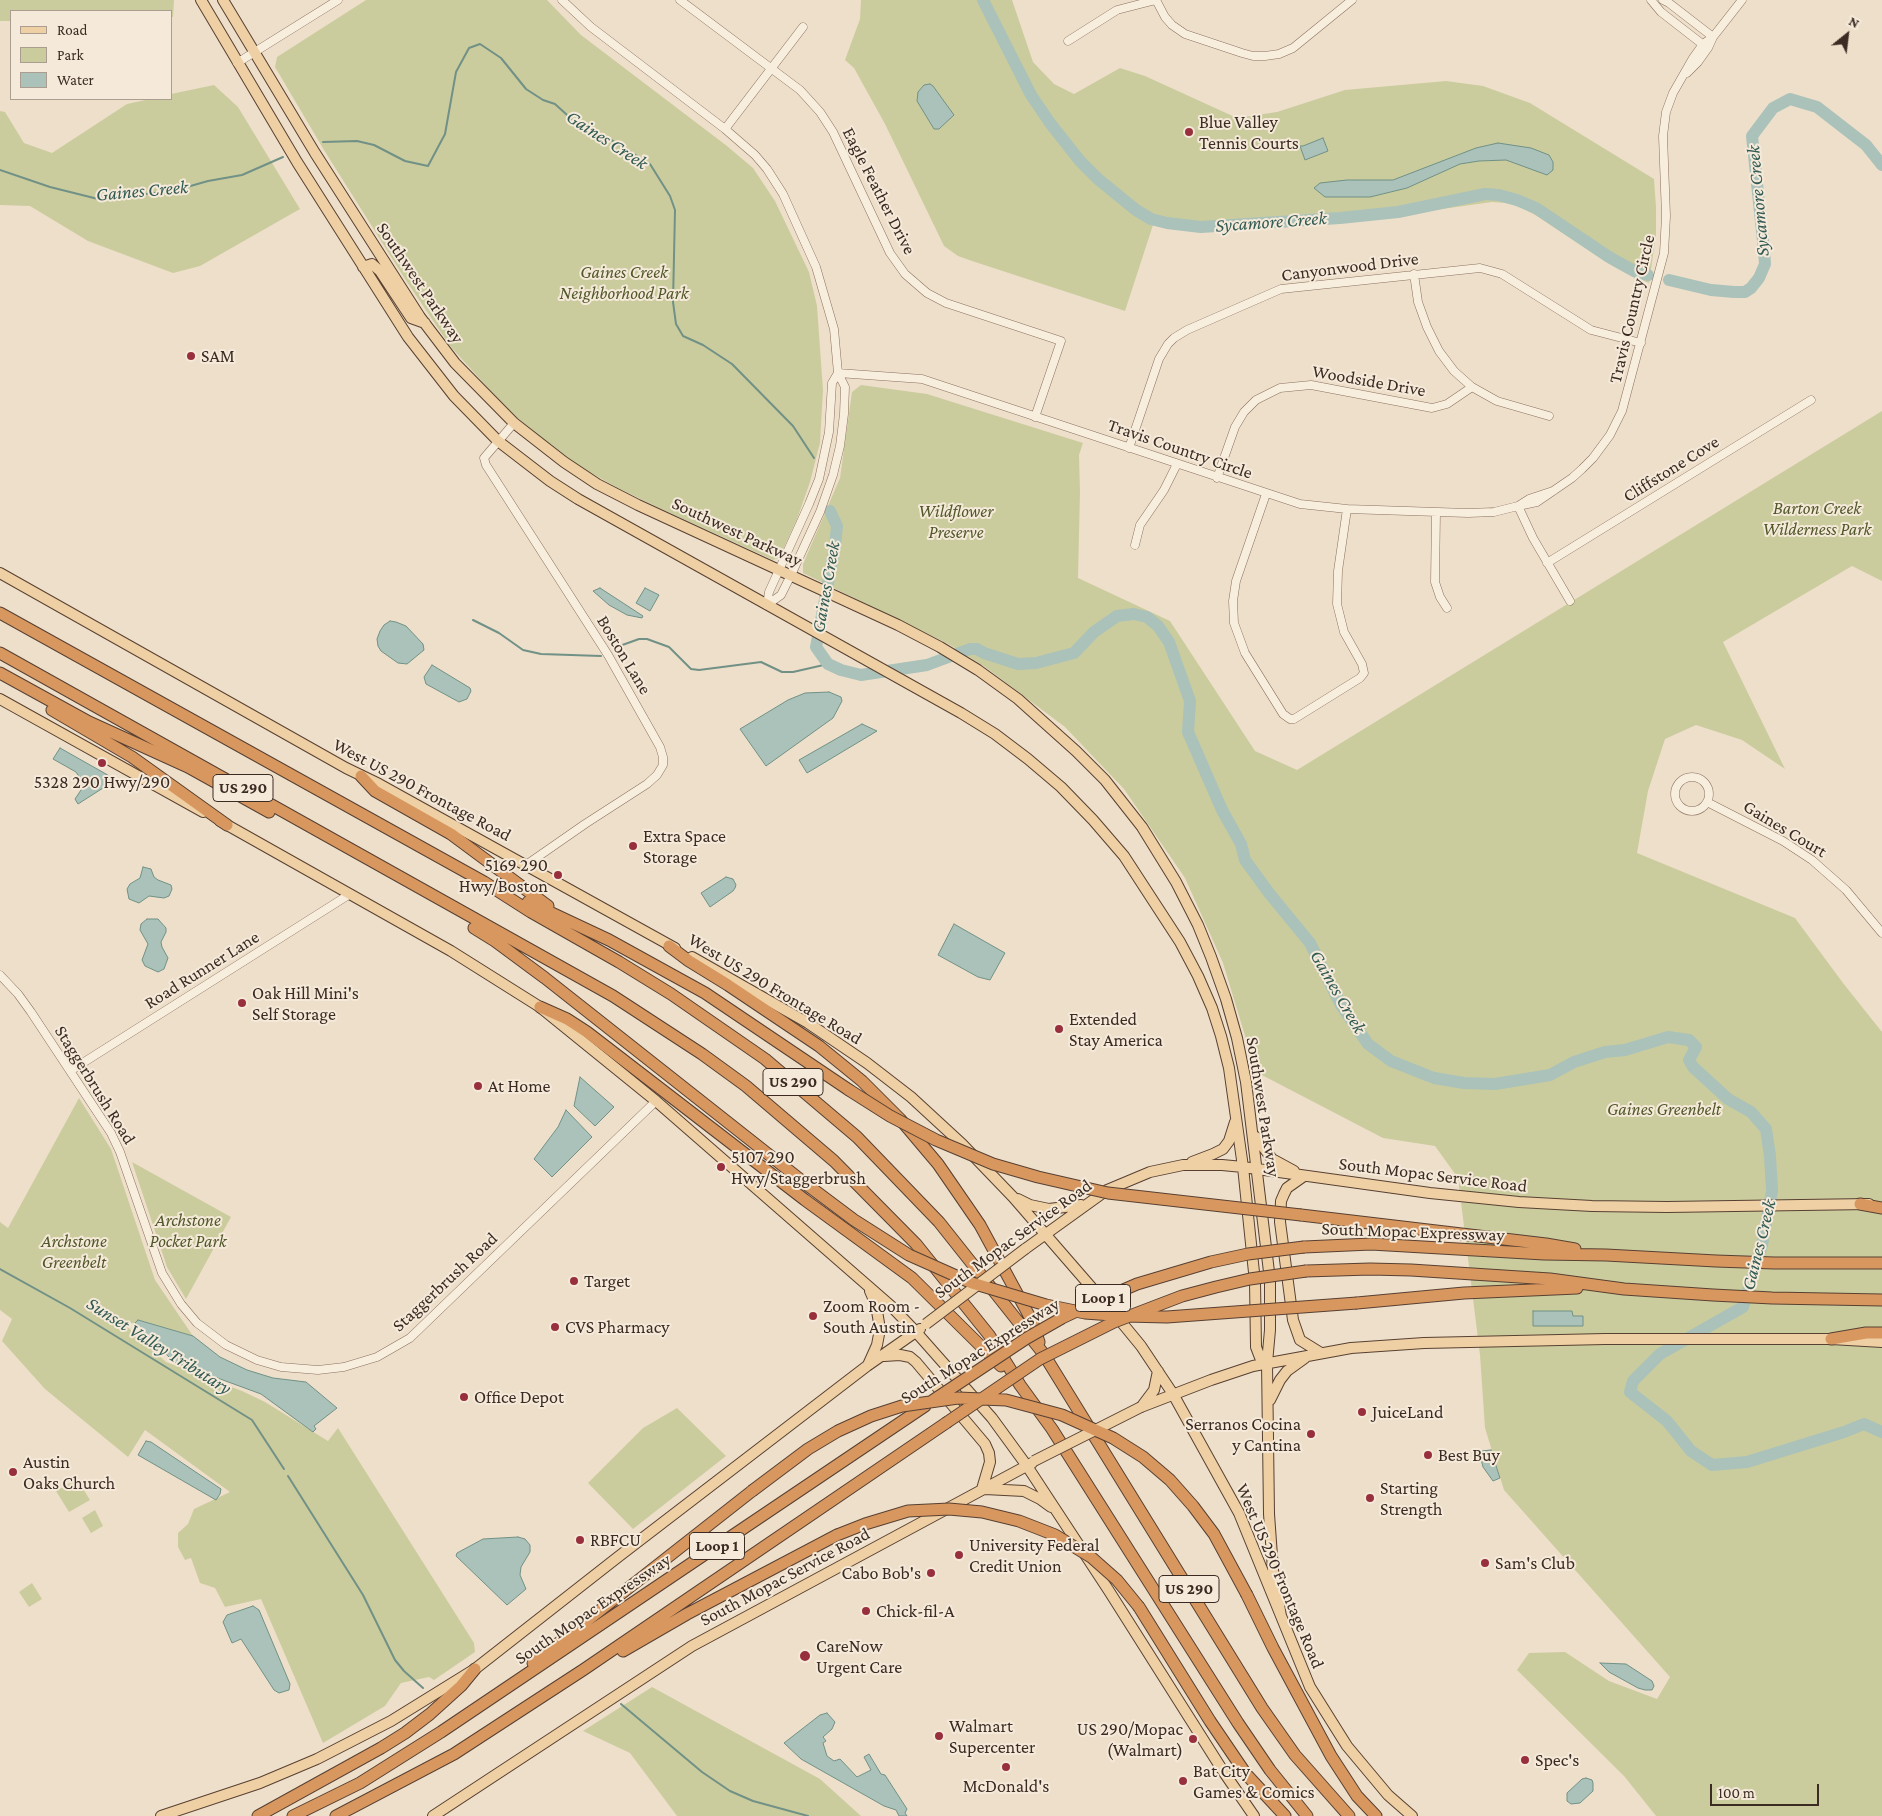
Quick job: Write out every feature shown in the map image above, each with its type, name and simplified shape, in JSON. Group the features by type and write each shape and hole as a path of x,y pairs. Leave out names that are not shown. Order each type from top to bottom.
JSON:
{"highway":[{"name":"US 290","path":"0,612 484,882 531,912 620,962 671,994 765,1059 811,1096 864,1144 939,1222 1043,1353 1262,1708 1295,1754 1349,1816"},
{"name":"US 290","path":"0,653 223,777 484,926 613,996 654,1021 746,1086 788,1120 834,1161 916,1244 989,1334 1020,1385 1052,1429 1238,1723 1270,1770 1307,1816"},
{"path":"0,672 89,722 188,767 413,892 494,941 546,978 806,1184 867,1229 909,1255 972,1283 1046,1305 1085,1312 1125,1316 1167,1317 1464,1293 1598,1286"},
{"path":"0,681 132,757 227,825"},
{"path":"361,776 375,791 451,834 536,897 579,926"},
{"path":"484,882 648,960 705,993 890,1116 936,1140 993,1164 1038,1178 1130,1196 1546,1244 1606,1255"},
{"path":"484,926 494,941"},
{"path":"669,946 819,1046 862,1081 900,1119 938,1164 980,1225 1032,1322 1043,1353"},
{"path":"540,1007 587,1032 805,1200 912,1278 1020,1385"},
{"path":"1860,1204 1882,1208"},
{"name":"South Mopac Expressway","path":"293,1816 360,1783 508,1687 1027,1338 1062,1318 1137,1284 1211,1262 1248,1254 1304,1247 1371,1244 1544,1254 1606,1255 1764,1263 1882,1263"},
{"name":"Loop 1","path":"336,1816 454,1754 583,1670 1040,1359 1114,1322 1182,1296 1250,1280 1306,1272 1370,1269 1550,1279 1624,1289 1772,1298 1882,1300"},
{"path":"1831,1338 1866,1333 1882,1333"},
{"path":"508,1687 545,1653 587,1623 632,1584 808,1448 838,1431 871,1416 902,1406 958,1398 1006,1400 1062,1415 1114,1438 1143,1457 1170,1480 1214,1534 1247,1595 1272,1648 1331,1756 1357,1796 1376,1816"},
{"path":"583,1670 608,1660 837,1535 908,1511 949,1510 982,1512 1019,1521 1055,1535 1091,1557 1117,1580 1139,1607 1242,1768 1285,1816"},
{"path":"258,1816 405,1733 430,1714 461,1686 475,1669"}],"main road":[{"name":"Southwest Parkway","path":"201,0 363,267 422,357 454,396 498,441 550,481 578,499 961,713 1028,759 1068,794 1124,856 1180,942 1198,976 1212,1008 1229,1068 1243,1167 1255,1282 1255,1339 1269,1403 1269,1514 1273,1570 1281,1616"},
{"name":"Southwest Parkway","path":"223,0 315,154 425,323 455,363 514,423 564,462 597,484 638,505 898,625 978,670 1018,699 1047,724 1105,780 1142,827 1176,882 1198,925 1226,999 1237,1038 1253,1131 1270,1280 1268,1350 1260,1363"},
{"path":"363,267 372,264 380,271 411,318 425,323"},
{"name":"West US 290 Frontage Road","path":"0,573 361,776 379,784 526,865 669,946 693,957 792,1014 868,1063 911,1097 962,1144 1013,1197 1118,1318 1158,1371 1173,1394 1239,1513 1310,1687 1347,1746 1388,1795 1412,1816"},
{"path":"0,699 450,951 540,1007 656,1100 830,1252 868,1288 891,1306 992,1418 1030,1464 1058,1513 1200,1736 1254,1816"},
{"path":"1183,1165 1214,1154 1222,1149 1228,1141 1236,1119"},
{"path":"1253,1131 1260,1144 1272,1159 1304,1176 1287,1188 1281,1201 1280,1222 1293,1320 1300,1340 1321,1353"},
{"name":"South Mopac Service Road","path":"161,1816 260,1784 318,1759 391,1721 475,1669 867,1366 916,1332 1084,1205 1122,1182 1150,1172 1183,1165 1222,1165 1493,1200 1592,1206 1667,1207 1882,1203"},
{"path":"1013,1197 1030,1205 1049,1209 1084,1205"},
{"path":"867,1366 878,1345 880,1329 876,1305 868,1288"},
{"name":"South Mopac Service Road","path":"433,1816 692,1646 982,1489 1141,1407 1260,1363 1351,1348 1424,1343 1605,1339 1831,1338 1882,1342"},
{"path":"882,1356 900,1355 910,1357 916,1362 985,1444 990,1462 989,1472 982,1489 1024,1491 1040,1498 1058,1513"},
{"path":"1269,1403 1280,1380 1287,1371 1308,1356"},
{"path":"1141,1407 1154,1390 1158,1371"}],"street":[{"path":"237,62 338,0"},
{"path":"562,0 591,28 749,149 767,169 783,194 822,284 834,329 838,373 845,387 840,446 833,475 820,512 781,595 767,605"},
{"name":"Eagle Feather Drive","path":"680,0 800,90 820,112 833,132 890,253 905,274 927,293 946,303 1061,341 1035,417"},
{"path":"1068,41 1117,10 1156,0 1164,17 1185,34 1253,56 1279,54 1293,48 1352,0"},
{"path":"1651,0 1660,12 1706,46"},
{"path":"1663,0 1714,37"},
{"name":"Travis Country Circle","path":"838,373 922,379 1300,504 1347,509 1483,513 1518,506 1534,497 1553,491 1582,469 1610,435 1627,396 1660,269 1666,236 1663,136 1670,102 1692,58 1714,37 1742,0"},
{"path":"725,129 803,27"},
{"name":"Canyonwood Drive","path":"1129,448 1159,359 1168,344 1180,333 1281,289 1471,267 1489,269 1510,279 1586,328 1608,336 1641,343"},
{"path":"1414,274 1421,314 1432,339 1447,362 1472,386 1506,405 1549,416"},
{"path":"767,605 769,592 819,479 829,432 832,383 838,373"},
{"name":"Woodside Drive","path":"1217,478 1235,427 1244,412 1256,400 1280,388 1311,385 1432,408 1447,404 1472,386"},
{"name":"Cliffstone Cove","path":"1547,563 1811,400"},
{"name":"Boston Lane","path":"514,423 484,458 486,465 608,655 656,739 663,757 663,765 657,775 647,784 526,865"},
{"path":"1135,545 1140,525 1164,490 1177,464"},
{"path":"1266,494 1236,582 1234,623 1245,653 1283,714 1290,720 1360,678 1364,673 1362,664 1344,632 1337,604 1338,571 1347,509"},
{"path":"1518,506 1533,538 1570,601"},
{"path":"1436,512 1435,582 1440,597 1447,608"},
{"path":"1687,777 1699,778 1707,786 1709,796 1707,802 1704,806 1694,811 1684,810 1676,801 1674,795 1678,784 1687,777"},
{"name":"Gaines Court","path":"1707,802 1783,841 1812,860 1846,890 1882,933"},
{"name":"Road Runner Lane","path":"70,1071 350,894"},
{"name":"Staggerbrush Road","path":"0,975 18,994 31,1012 109,1131 120,1152 162,1272 181,1304 207,1331 236,1351 269,1364 305,1370 331,1369 366,1361 388,1352 410,1338 656,1100"}],"green space":[{"path":"0,0 174,0 173,17 172,10 10,10 10,21 0,21"},
{"name":"Gaines Creek Neighborhood Park","path":"366,0 547,0 581,35 753,168 775,201 809,272 817,306 823,390 820,443 810,482 797,519 779,558 773,560 659,508 582,468 508,410 450,346 405,279 324,150 275,67 277,57"},
{"path":"861,0 1012,0 1033,62 1054,84 1074,94 1120,68 1145,76 1237,118 1277,112 1345,90 1446,81 1483,86 1530,103 1654,179 1656,235 1649,283 1611,265 1537,216 1520,207 1492,202 1392,216 1318,223 1214,230 1167,228 1153,225 1125,311 958,256 944,246 885,124 854,68 845,60 860,19"},
{"path":"214,85 238,107 300,209 200,266 173,273 88,241 30,206 0,205 0,111 5,112 24,143 52,153 127,104 145,100 172,100 172,94"},
{"name":"Gaines Greenbelt","path":"861,385 927,394 1083,443 1079,455 1078,578 1170,621 1255,751 1297,770 1882,411 1882,581 1852,566 1723,642 1785,769 1742,740 1696,725 1665,739 1648,791 1637,853 1795,918 1882,1032 1882,1816 1656,1816 1624,1776 1517,1670 1529,1653 1565,1652 1609,1681 1657,1699 1670,1677 1504,1490 1485,1428 1480,1355 1458,1178 1435,1146 1383,1138 1256,1072 1223,963 1185,878 1124,789 1065,727 985,667 950,645 803,573 803,564 840,478 852,392"},
{"name":"Archstone Greenbelt","path":"79,1098 111,1149 155,1280 193,1336 138,1320 135,1323 123,1323 166,1362 242,1391 265,1402 328,1441 338,1428 474,1643 475,1652 434,1680 429,1677 401,1683 385,1706 323,1743 261,1599 225,1607 215,1588 200,1583 191,1558 185,1560 178,1547 178,1533 188,1524 194,1509 230,1492 145,1430 128,1457 45,1389 2,1341 12,1319 0,1310 0,1222 8,1228"},
{"name":"Archstone Pocket Park","path":"132,1162 231,1217 186,1299 167,1267"},
{"path":"677,1408 726,1456 633,1529 588,1483 643,1428"},
{"path":"77,1479 90,1500 69,1512 56,1491"},
{"path":"95,1510 103,1526 91,1533 82,1518"},
{"path":"32,1583 42,1599 29,1607 19,1592"},
{"path":"652,1687 820,1779 861,1816 677,1816 630,1753 583,1731"}],"water":[{"path":"930,84 954,115 939,129 934,129 917,101 918,92 924,85"},
{"path":"1323,138 1328,151 1305,160 1300,146"},
{"path":"1498,143 1531,148 1549,155 1553,162 1553,170 1547,175 1506,160 1479,161 1460,164 1407,188 1370,197 1325,197 1314,188 1320,183 1347,180 1393,180 1476,148"},
{"path":"600,588 643,616 642,618 627,615 609,605 593,591"},
{"path":"645,588 659,595 650,611 636,603"},
{"path":"390,621 406,626 423,644 424,650 407,664 398,663 381,651 378,646 377,639 380,631"},
{"path":"432,665 470,688 471,691 467,699 459,702 426,684 424,677"},
{"path":"829,692 841,697 842,701 833,718 766,766 740,729 788,700 805,693"},
{"path":"862,724 877,731 807,773 799,760"},
{"path":"60,748 113,778 114,781 78,804 75,799 81,790 82,781 76,772 53,759"},
{"path":"143,867 151,869 154,877 158,880 171,885 172,889 169,896 164,898 149,896 139,903 129,899 127,889 130,884 140,878"},
{"path":"726,877 733,879 736,885 735,888 710,907 701,893"},
{"path":"147,919 158,919 166,928 161,942 168,958 164,969 158,972 145,966 142,960 148,944 140,930 141,924"},
{"path":"954,924 1005,953 990,980 978,977 938,955"},
{"path":"580,1077 614,1107 595,1126 574,1106"},
{"path":"566,1110 592,1137 552,1177 534,1159 558,1127"},
{"path":"1533,1311 1572,1311 1573,1316 1583,1316 1583,1326 1533,1326"},
{"path":"138,1320 193,1336 220,1357 247,1370 273,1378 306,1382 337,1408 314,1426 316,1429 313,1432 261,1394 174,1362 135,1323"},
{"path":"146,1441 151,1442 221,1489 216,1500 138,1455"},
{"path":"1491,1450 1500,1478 1493,1481 1483,1467 1481,1459 1481,1451"},
{"path":"518,1537 525,1539 530,1545 530,1552 521,1567 520,1575 526,1589 507,1605 456,1556 457,1553 483,1539"},
{"path":"253,1606 259,1610 290,1684 289,1690 279,1693 274,1690 241,1639 232,1643 223,1622 227,1615"},
{"path":"1600,1663 1626,1664 1652,1681 1654,1686 1652,1690 1638,1688 1609,1672"},
{"path":"827,1713 835,1722 832,1729 823,1737 826,1741 823,1743 827,1756 834,1761 840,1759 857,1777 871,1770 864,1757 869,1754 907,1809 905,1813 907,1816 899,1816 896,1810 884,1806 801,1759 784,1743 820,1715"},
{"path":"1582,1779 1592,1780 1593,1791 1580,1803 1571,1804 1567,1801 1567,1793"}],"waterway":[{"name":"Sycamore Creek","path":"983,0 1031,95 1050,123 1080,161 1098,179 1136,210 1151,219 1201,227 1340,218 1398,212 1485,194 1499,195 1536,208 1609,257 1636,272 1648,275"},
{"name":"Gaines Creek","path":"323,142 357,141 374,145 405,161 428,166 445,134 456,72 469,48 480,44 501,58 526,89 543,100 555,104 578,125 613,141 650,164 670,196 675,210 673,302 676,324 683,336 703,345 732,364 793,426 814,458"},
{"name":"Sycamore Creek","path":"1669,280 1711,290 1745,292 1759,278 1765,264 1752,136 1773,108 1790,99 1817,107 1866,145 1882,165"},
{"name":"Gaines Creek","path":"0,170 50,187 98,199 173,191 208,181 242,175 283,157"},
{"name":"Gaines Creek","path":"830,511 837,526 835,546 816,647 828,664 841,670 861,675 927,665 970,649 977,649 1018,664 1036,663 1074,653 1094,632 1117,616 1134,614 1147,617 1158,626 1169,642 1190,701 1188,732 1222,810 1241,844 1245,860 1310,943 1341,1005 1368,1044 1391,1061 1434,1078 1464,1083 1495,1084 1550,1075 1574,1062 1605,1052 1625,1050 1668,1037 1689,1040 1696,1047 1689,1060 1693,1067 1728,1099 1751,1112 1766,1129 1772,1191 1762,1245 1743,1307 1660,1354 1633,1381 1630,1392 1667,1421 1691,1451 1712,1465 1747,1462 1864,1424 1882,1432"},
{"path":"473,620 499,633 523,650 541,654 601,656"},
{"path":"614,648 639,639 647,639 669,647 691,669 699,670 761,662 782,672 793,672 828,664"},
{"name":"Sunset Valley Tributary","path":"0,1269 70,1308 252,1420 284,1469"},
{"name":"Sunset Valley Tributary","path":"288,1476 363,1595 395,1660 423,1688"},
{"name":"Sunset Valley Tributary","path":"621,1704 702,1772 730,1791 753,1801 808,1816"}],"place":[{"name":"Blue Valley Tennis Courts","path":"1189,132"},
{"name":"SAM","path":"191,356"},
{"name":"5328 290 Hwy/290","path":"102,763"},
{"name":"Extra Space Storage","path":"633,846"},
{"name":"5169 290 Hwy/Boston","path":"558,875"},
{"name":"Oak Hill Mini's Self Storage","path":"242,1003"},
{"name":"Extended Stay America","path":"1059,1029"},
{"name":"At Home","path":"478,1086"},
{"name":"5107 290 Hwy/Staggerbrush","path":"721,1167"},
{"name":"Target","path":"574,1281"},
{"name":"Zoom Room - South Austin","path":"813,1316"},
{"name":"CVS Pharmacy","path":"555,1327"},
{"name":"Office Depot","path":"464,1397"},
{"name":"JuiceLand","path":"1362,1412"},
{"name":"Serranos Cocina y Cantina","path":"1311,1434"},
{"name":"Best Buy","path":"1428,1455"},
{"name":"Austin Oaks Church","path":"13,1472"},
{"name":"Starting Strength","path":"1370,1498"},
{"name":"RBFCU","path":"580,1540"},
{"name":"University Federal Credit Union","path":"959,1555"},
{"name":"Sam's Club","path":"1485,1563"},
{"name":"Cabo Bob's","path":"931,1573"},
{"name":"Chick-fil-A","path":"866,1611"},
{"name":"CareNow Urgent Care","path":"805,1656"},
{"name":"Walmart Supercenter","path":"939,1736"},
{"name":"US 290/Mopac (Walmart)","path":"1193,1739"},
{"name":"Spec's","path":"1525,1760"},
{"name":"McDonald's","path":"1006,1767"},
{"name":"Bat City Games & Comics","path":"1183,1781"}],"park label":[{"name":"Barton Creek Wilderness Park","path":"1817,518"},
{"name":"Wildflower Preserve","path":"956,521"}]}
